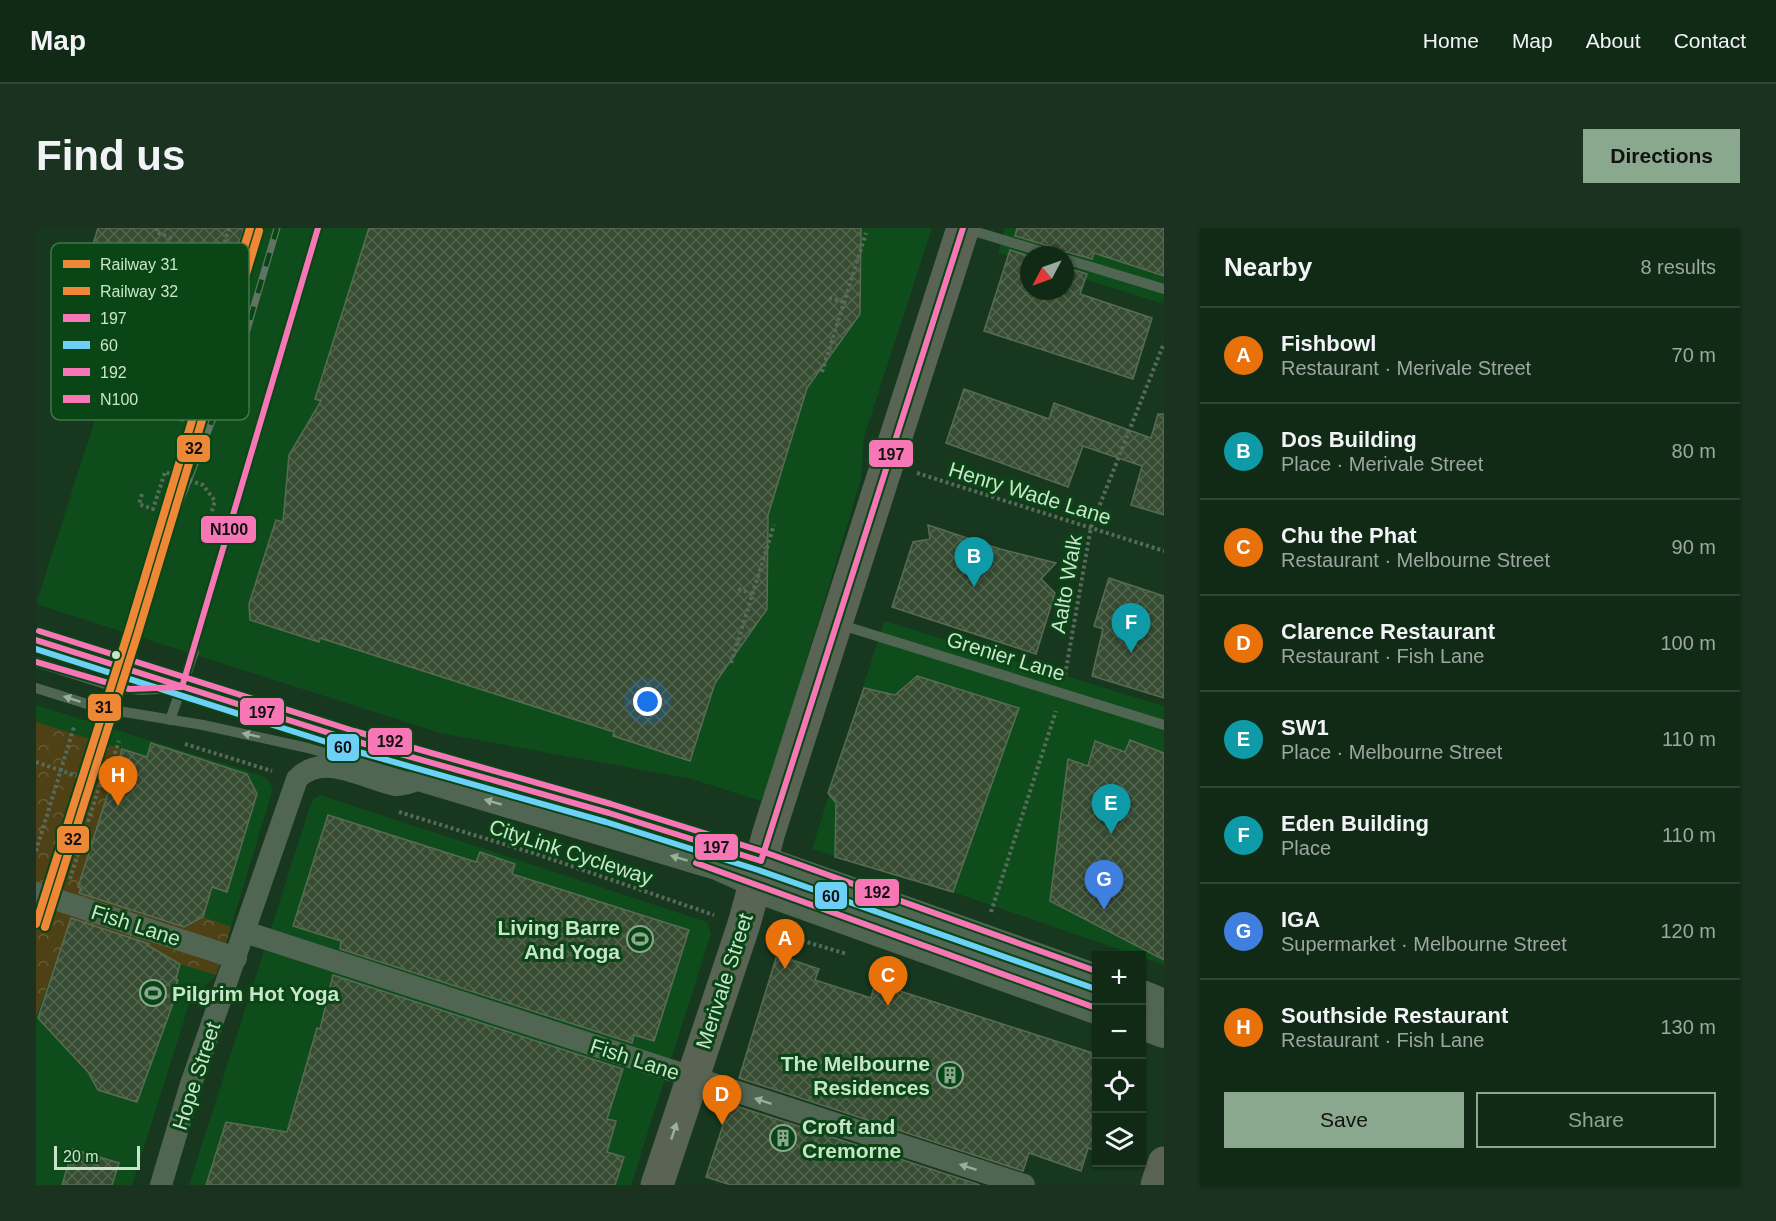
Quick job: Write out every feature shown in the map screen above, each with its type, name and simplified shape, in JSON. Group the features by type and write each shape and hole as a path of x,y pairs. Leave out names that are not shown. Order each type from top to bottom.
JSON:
{"main road":[{"name":"Merivale Street","path":"657,1185 744,924 757,874 963,228"},
{"path":"757,874 984,938 1092,978"},
{"path":"757,874 1092,1006"},
{"path":"1146,998 1164,1005"},
{"path":"1146,1025 1164,1032"},
{"path":"1157,1185 1164,1163"}],"street":[{"path":"294,788 311,769 337,767 398,786 418,780 706,866 757,874"},
{"name":"Hope Street","path":"160,1185 191,1084 294,788"},
{"name":"Fish Lane","path":"36,893 236,958"},
{"name":"Fish Lane","path":"245,932 1024,1185"}],"lane":[{"path":"963,228 1023,246"},
{"path":"1074,262 1164,289"},
{"name":"Grenier Lane","path":"837,623 1164,726"},
{"path":"36,640 351,740 609,813 757,874"},
{"path":"170,720 194,652"},
{"path":"36,662 129,689 182,687"},
{"path":"36,687 100,708 308,748 418,780"}],"path":[{"path":"157,228 156,232 174,239"},
{"path":"224,243 229,228"},
{"path":"822,372 866,233"},
{"path":"829,298 844,302"},
{"name":"Aalto Walk","path":"984,938 1062,694 1091,527 1164,344"},
{"name":"Henry Wade Lane","path":"887,464 1164,551"},
{"path":"141,494 139,504 153,508 165,472 203,485 214,501 211,514"},
{"path":"731,663 774,525"},
{"path":"738,589 753,594"},
{"path":"36,851 74,727"},
{"path":"36,762 104,786 119,741"},
{"path":"182,744 294,788"},
{"path":"63,902 99,784"},
{"name":"CityLink Cycleway","path":"396,812 536,854 744,924 852,955"}],"shaded area":[{"path":"161,228 932,228 864,437 861,479 770,782 761,801 692,779 440,733 36,604 95,420 249,420 249,243 156,243"},
{"path":"1005,228 1164,228 1164,304 1074,276 1074,246 1020,246 1020,260 998,253"},
{"path":"884,621 1164,706 1164,965 1146,959 1146,951 1124,951 953,892 812,849"},
{"path":"36,705 258,774 268,780 273,789 217,973 191,998 132,1185 36,1185"},
{"path":"320,795 707,922 711,934 631,1185 189,1185 310,806 314,798"}],"green space":[{"path":"36,722 122,749 79,887 189,924 203,917 231,927 216,975 180,964 166,956 68,928 36,1017"}],"building":[{"path":"98,228 244,228 239,243 93,243"},
{"path":"369,228 861,228 860,314 807,388 768,515 767,609 715,683 690,761 613,736 614,732 320,638 319,642 250,620 249,604 276,520 283,522 289,455 321,401 315,399"},
{"path":"1017,228 1164,228 1164,276 1094,253 1092,259 1074,254 1074,246 1048,246 1015,236"},
{"path":"1010,250 1020,253 1020,300 1074,300 1074,270 1087,274 1080,294 1152,318 1133,379 984,331"},
{"path":"964,389 1049,419 1054,403 1151,438 1158,414 1164,414 1164,515 1131,505 1142,466 1083,446 1068,487 946,443"},
{"path":"928,525 1000,549 1056,563 1041,579 1055,593 1036,654 892,607 913,542 930,539"},
{"path":"1109,578 1164,596 1164,698 1092,676 1103,629 1094,626"},
{"path":"917,676 1019,708 953,892 835,857 836,803 828,793 864,688 895,695"},
{"path":"1130,740 1164,753 1164,960 1050,901 1068,759 1088,766 1095,741 1125,752"},
{"path":"151,743 247,774 257,794 227,892 212,887 203,917 184,927 79,893 81,888 78,887 122,749 147,757"},
{"path":"328,815 476,862 480,852 515,864 512,874 689,930 654,1041 634,1035 632,1043 340,949 341,941 293,926"},
{"path":"71,918 149,944 147,945 180,964 176,979 178,980 172,997 175,998 137,1102 98,1090 88,1072 38,1018"},
{"path":"777,955 819,969 815,980 871,998 875,983 1092,1053 1092,1150 1088,1148 1081,1171 1029,1153 1023,1171 739,1078"},
{"path":"333,975 623,1069 607,1119 616,1121 607,1152 624,1157 615,1185 206,1185 226,1122 287,1132 317,1028 320,1029"},
{"name":"Croft and Cremorne","path":"730,1104 980,1185 731,1185 706,1177"},
{"path":"73,1149 119,1163 112,1185 62,1185"}],"railway":[{"path":"249,323 277,228"},
{"path":"128,633 212,420"}],"rail line":[{"name":"31","path":"245,243 250,228"},
{"name":"32","path":"249,264 259,231"},
{"name":"31","path":"36,924 192,420"},
{"name":"32","path":"45,927 202,420"}],"transit line":[{"name":"N100","path":"36,662 129,689 182,687 318,228"},
{"name":"197","path":"36,640 351,740 609,813 761,861 963,228"},
{"name":"192","path":"39,631 354,731 611,804 764,852 1092,970"},
{"name":"60","path":"36,649 348,749 606,822 758,870 1092,988"},
{"name":"197","path":"696,863 1092,1007"}],"place":[{"name":"Dos Building","path":"974,587"},
{"name":"Eden Building","path":"1131,653"},
{"name":"Southside Restaurant","path":"118,806"},
{"name":"SW1","path":"1111,834"},
{"name":"IGA","path":"1104,910"},
{"name":"Living Barre And Yoga","path":"640,939"},
{"name":"Fishbowl","path":"785,969"},
{"name":"Pilgrim Hot Yoga","path":"153,993"},
{"name":"Chu the Phat","path":"888,1006"},
{"name":"The Melbourne Residences","path":"950,1075"},
{"name":"Clarence Restaurant","path":"722,1125"},
{"name":"Croft and Cremorne","path":"783,1138"}]}
